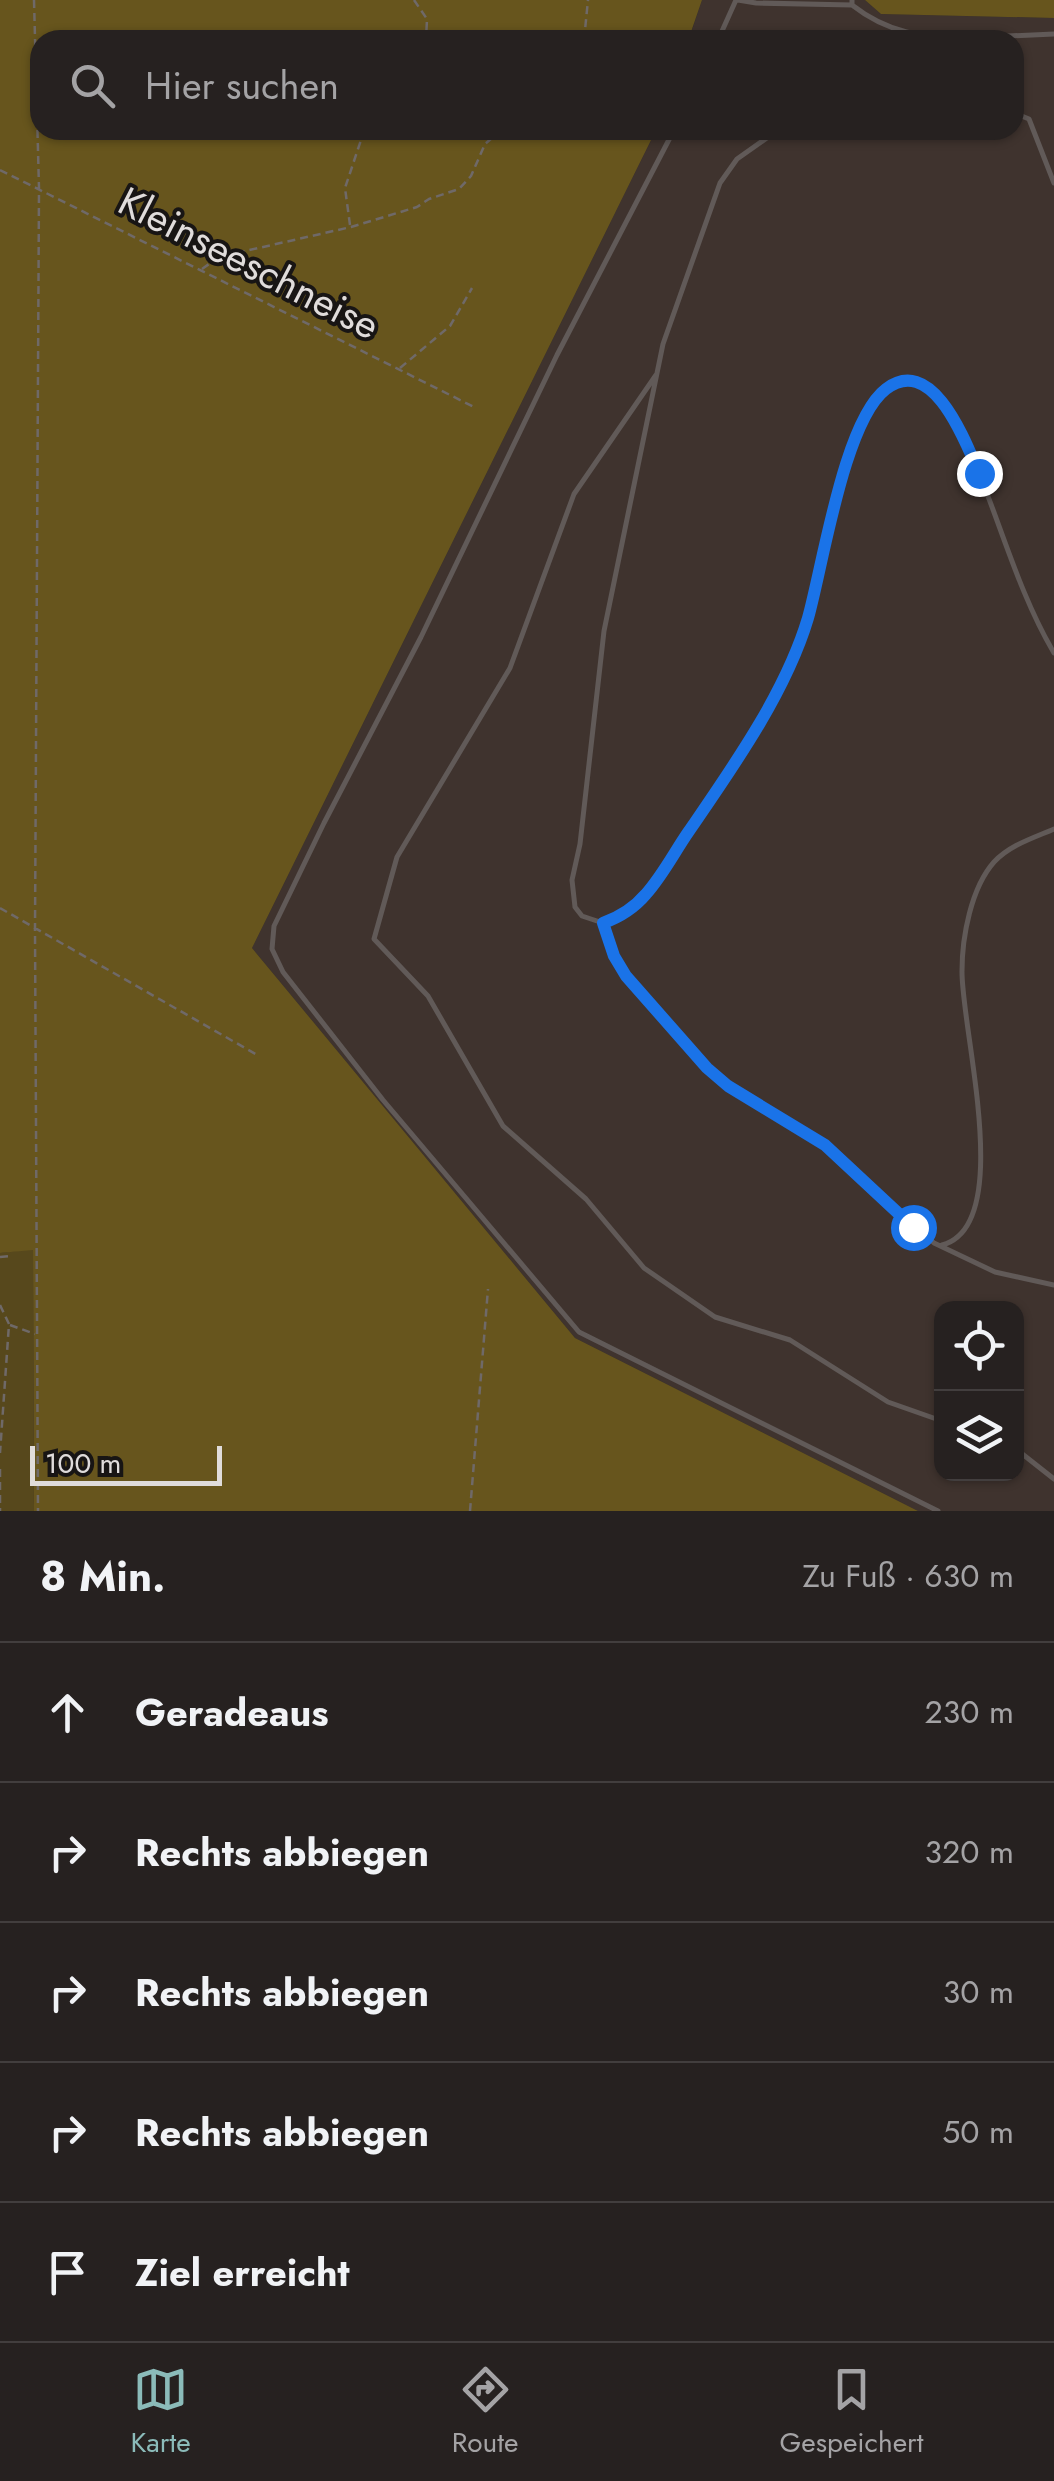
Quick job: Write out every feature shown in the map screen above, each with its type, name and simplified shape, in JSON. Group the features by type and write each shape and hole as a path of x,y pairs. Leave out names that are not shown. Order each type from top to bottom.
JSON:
{"lane":[{"path":"723,30 737,0 852,2 895,30"},
{"path":"1024,36 1054,34"},
{"path":"1024,116 1029,118 1054,183"},
{"path":"669,140 324,823 274,926 271,942 283,972 382,1100 579,1332 938,1511"},
{"path":"762,140 728,169 720,184 674,310 658,373 604,631 580,844 572,880 575,907 582,916 603,923 627,912 646,895 760,720 804,628 858,435 886,389 903,382 922,385 940,399 954,419 1033,612 1054,653"},
{"path":"658,373 574,494 510,668 398,856 374,940 428,996 507,1131 592,1205 644,1268 715,1317 790,1340 888,1402 934,1417"},
{"path":"939,1246 955,1240 969,1224 982,1174 962,970 976,899 985,874 1000,857 1054,829"},
{"path":"603,923 614,956 626,976 707,1068 728,1086 825,1145 913,1227 939,1246 995,1272 1054,1285"},
{"path":"1024,1456 1054,1478"}],"path":[{"path":"34,0 35,30"},
{"path":"414,0 426,19 426,30"},
{"path":"585,30 588,0"},
{"path":"37,140 38,1511"},
{"path":"350,227 345,188 361,140"},
{"path":"200,270 218,257 350,227 459,189 471,176 490,140"},
{"name":"Kleinseeschneise","path":"0,170 474,406"},
{"path":"398,369 450,326 472,288"},
{"path":"0,908 259,1056"},
{"path":"0,1257 12,1256"},
{"path":"470,1511 488,1290"},
{"path":"0,1305 8,1324 0,1453"},
{"path":"8,1324 38,1335"},
{"path":"0,1469 0,1511"}],"shaded area":[{"path":"0,0 702,0 692,30 30,30 30,140 651,140 252,948 575,1338 918,1511 34,1511 33,1250 0,1253"},
{"path":"702,0 865,0 881,14 1054,18 1054,1511 918,1511 575,1338 252,948 651,140 1024,140 1024,30 692,30"},
{"path":"865,0 1054,0 1054,18 881,14"},
{"path":"33,1249 34,1511 0,1511 0,1253"}],"route":[{"path":"913,1227 825,1145 728,1086 707,1068 626,976 614,956 603,923 627,912 646,895 760,720 804,628 846,467 864,419 880,395 903,382 930,389 954,419 979,473"}]}
